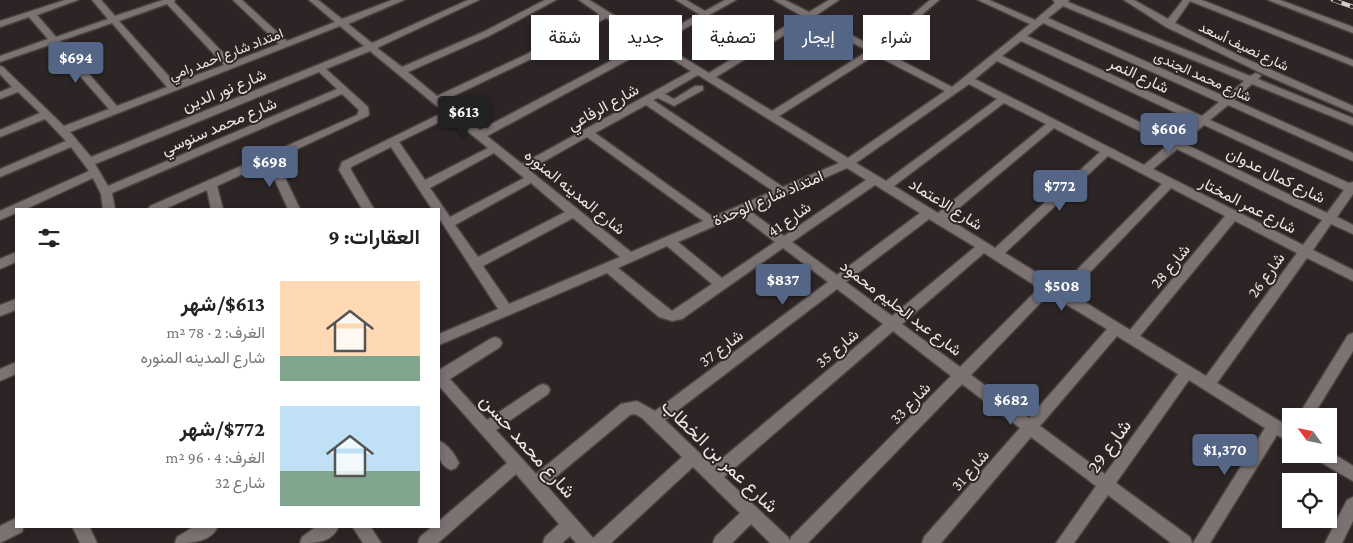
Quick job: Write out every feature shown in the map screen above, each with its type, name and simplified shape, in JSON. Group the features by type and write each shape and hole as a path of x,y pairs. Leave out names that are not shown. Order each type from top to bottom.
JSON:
{"street":[{"path":"37,0 44,10"},
{"path":"0,24 74,0"},
{"path":"96,0 174,88"},
{"path":"0,59 170,0 231,66"},
{"path":"237,0 286,46"},
{"name":"شارع المدينه المنوره","path":"316,0 342,24 630,258"},
{"name":"امتداد شارع احمد رامي","path":"62,131 286,46 400,0"},
{"name":"شارع نور الدين","path":"89,162 371,47 475,0"},
{"path":"402,71 486,34 552,0"},
{"name":"شارع الاعتماد","path":"583,0 609,16"},
{"path":"680,0 705,14"},
{"path":"682,26 732,0"},
{"path":"778,0 807,15"},
{"path":"814,15 835,0"},
{"path":"917,15 935,0"},
{"name":"شارع محمد الجندى","path":"982,0 1226,101 1353,157"},
{"name":"شارع نصيف أسعد","path":"1128,0 1169,25 1263,70 1351,106"},
{"path":"1169,25 1187,0"},
{"path":"1194,0 1353,63"},
{"path":"1272,0 1353,30"},
{"name":"امتداد شارع الوحدة","path":"441,335 507,310 849,163 968,80 1039,22 1061,1"},
{"name":"شارع نصيف أسعد","path":"1061,1 1353,122"},
{"path":"31,14 116,110"},
{"path":"436,100 528,57 606,14"},
{"path":"710,77 784,33"},
{"name":"شارع النمر","path":"1021,37 1352,189"},
{"name":"شارع كمال عدوان","path":"996,57 1353,230"},
{"path":"773,115 863,58"},
{"path":"480,135 620,60"},
{"name":"شارع الاعتماد","path":"682,60 1282,431"},
{"path":"895,60 952,91"},
{"path":"156,208 364,114 364,109 320,68"},
{"path":"0,70 62,131 89,162 106,192 109,208"},
{"path":"1145,170 1263,70"},
{"name":"شارع الرفاعي","path":"521,169 699,71"},
{"name":"شارع عمر المختار","path":"968,80 1353,276"},
{"path":"0,96 18,88"},
{"path":"658,94 674,103 699,88"},
{"name":"شارع محمد سنوسي","path":"106,192 344,90"},
{"name":"شارع 41","path":"608,267 664,313 672,316 681,313 784,242 880,183 1004,98"},
{"path":"646,100 782,192"},
{"path":"367,208 345,166 451,112"},
{"path":"0,134 45,115"},
{"name":"شارع 37","path":"654,420 838,282 933,216 1053,123"},
{"path":"587,132 712,222"},
{"path":"393,141 439,208"},
{"path":"0,174 72,142"},
{"path":"424,186 496,148"},
{"name":"شارع 35","path":"712,476 893,324 989,251 1107,151"},
{"path":"270,157 294,208"},
{"path":"17,208 96,172"},
{"path":"449,223 532,178"},
{"path":"1060,295 1170,183"},
{"path":"211,184 217,208"},
{"name":"شارع 26","path":"1207,385 1304,251 1352,189"},
{"path":"0,216 15,209"},
{"path":"440,210 507,310"},
{"name":"شارع عبد الحليم محمود","path":"741,210 1184,543"},
{"path":"476,264 574,212"},
{"name":"شارع 28","path":"1131,338 1233,215"},
{"path":"669,241 722,285"},
{"path":"0,264 15,257"},
{"name":"شارع 33","path":"797,543 1048,287"},
{"path":"0,311 15,304"},
{"name":"شارع 31","path":"930,543 1115,329"},
{"path":"1310,408 1353,339"},
{"path":"440,376 495,343"},
{"path":"0,375 15,368"},
{"name":"شارع 29","path":"1064,543 1186,372"},
{"name":"شارع محمد حسن","path":"440,378 587,543"},
{"path":"485,428 543,390"},
{"name":"شارع عمر بن الخطاب","path":"535,484 626,409 637,407 654,420 782,543"},
{"path":"1201,543 1274,426"},
{"path":"440,449 451,463"},
{"path":"599,543 693,457"},
{"path":"1335,463 1353,474"},
{"path":"426,543 517,464"},
{"path":"1334,543 1353,505"},
{"path":"720,543 751,513"},
{"path":"551,543 570,524"},
{"path":"0,535 15,527"},
{"path":"81,528 89,543"},
{"path":"183,543 207,528"},
{"path":"308,543 328,528"},
{"path":"362,528 373,543"}],"railway":[{"path":"1333,0 1353,7"}]}
